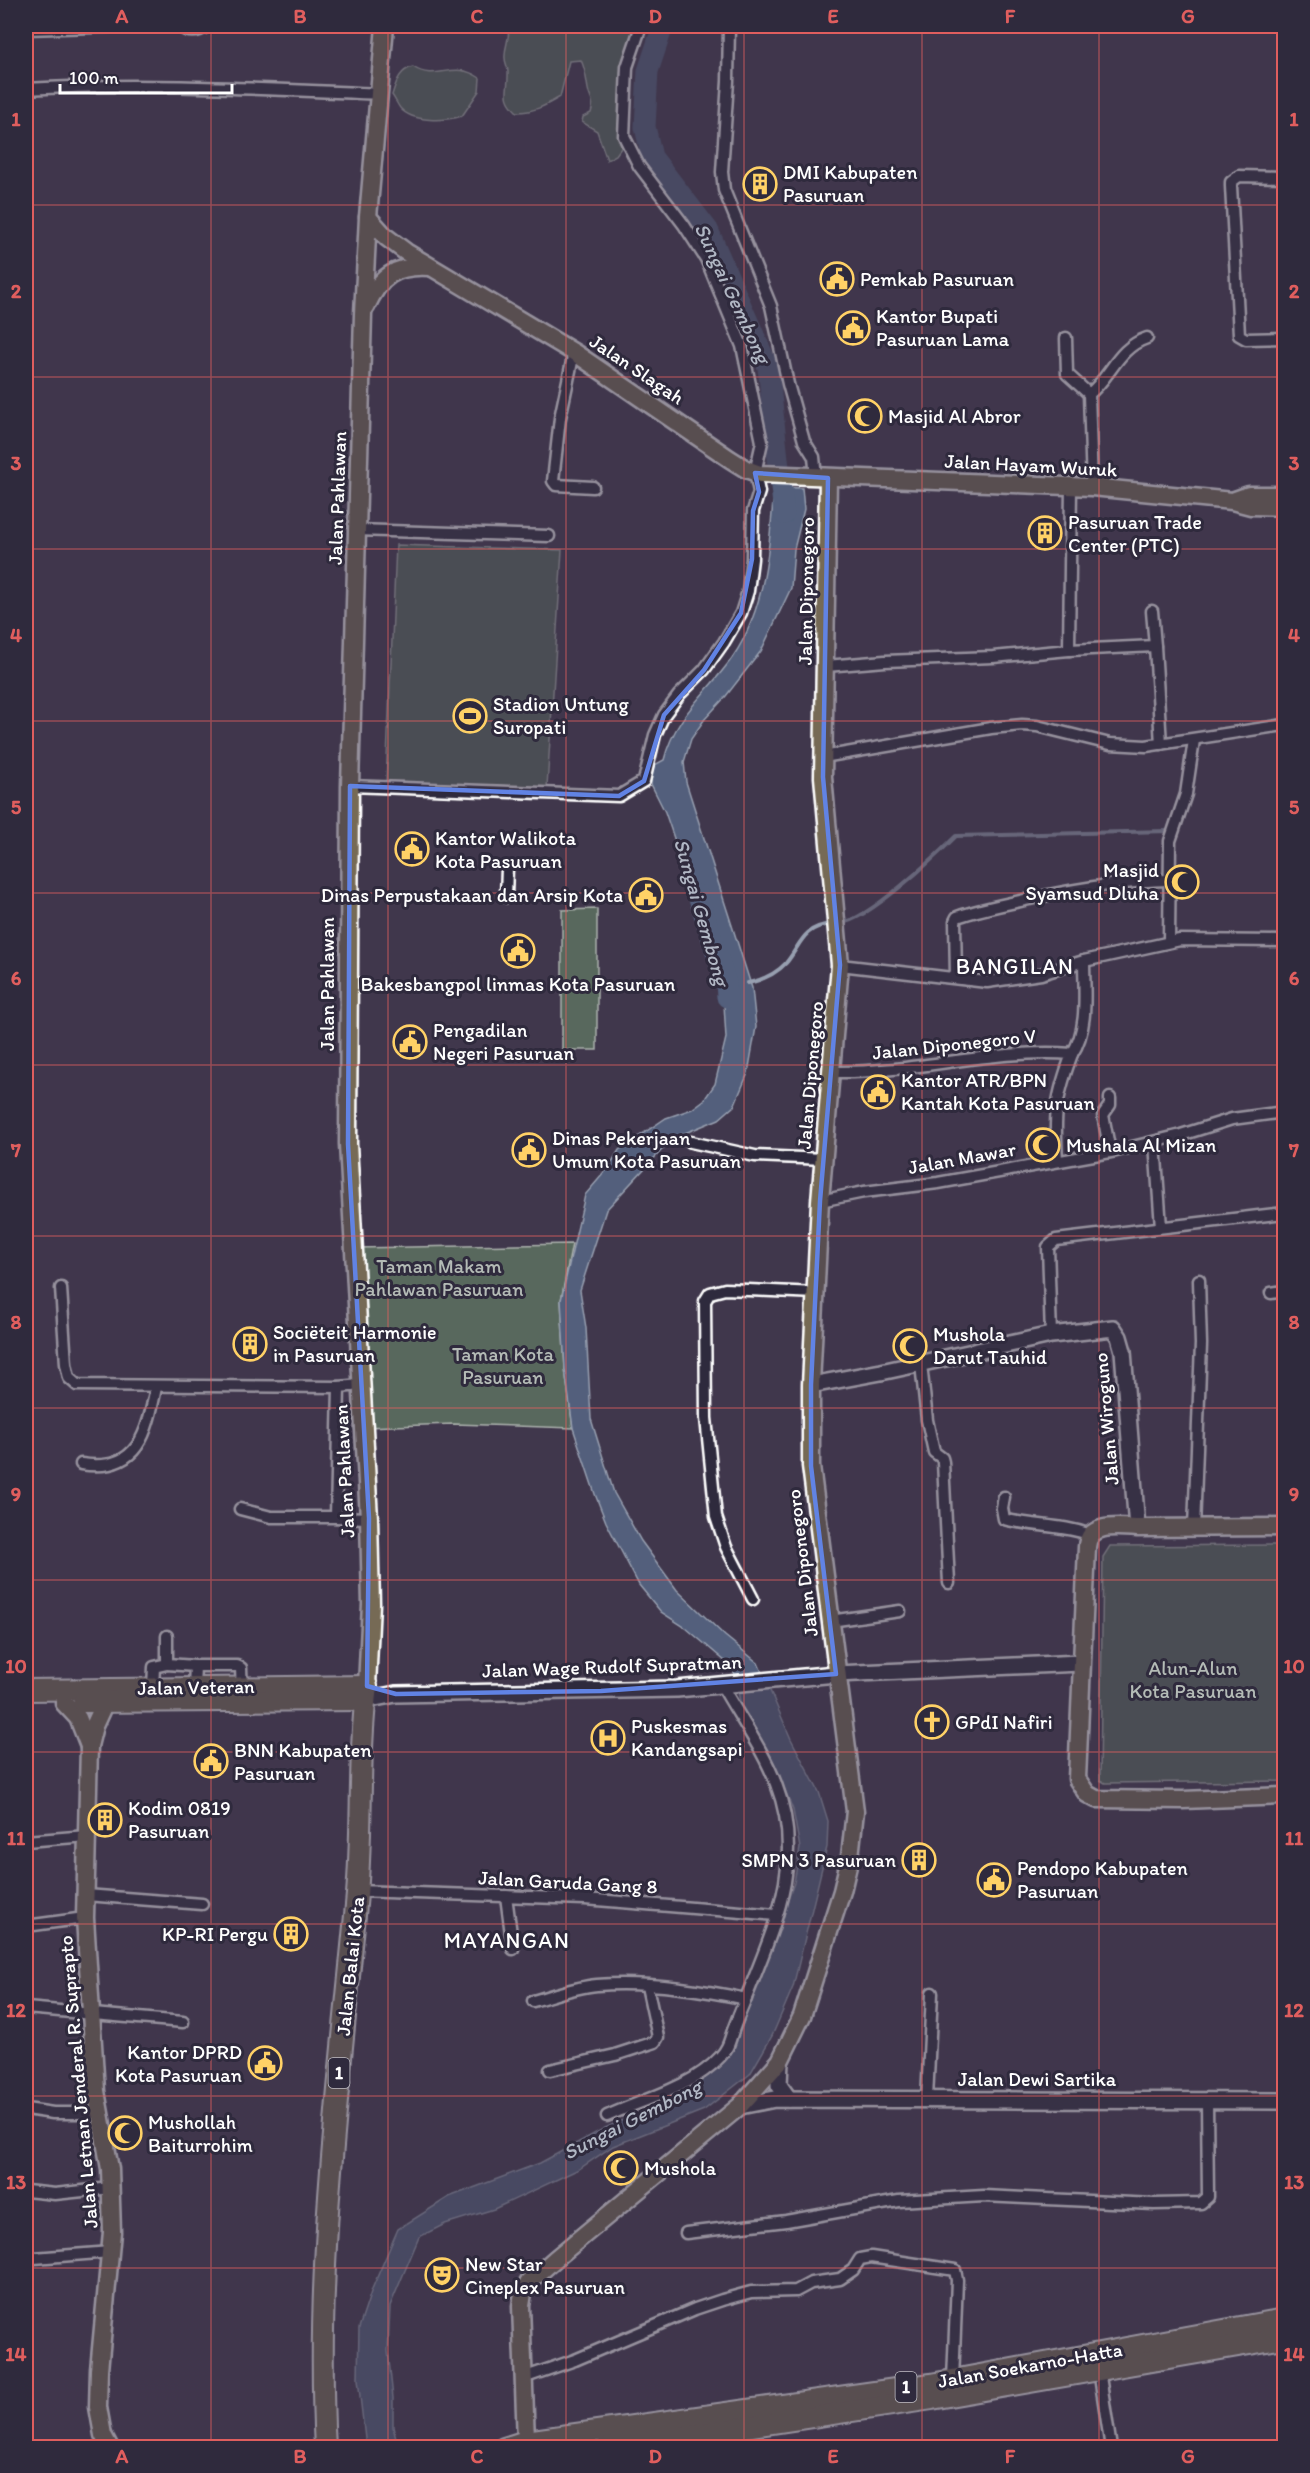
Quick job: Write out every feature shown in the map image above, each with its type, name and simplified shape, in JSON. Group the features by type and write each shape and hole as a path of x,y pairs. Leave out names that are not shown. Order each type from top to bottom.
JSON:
{"highway":[{"name":"Jalan Veteran","path":"26,1703 64,1703 153,1688 194,1687 242,1694"},
{"name":"Jalan Veteran","path":"26,1690 111,1695 366,1693"},
{"name":"Jalan Balai Kota","path":"325,2448 322,2305 337,2097 357,1891 362,1726 366,1693"},
{"name":"Jalan Soekarno-Hatta","path":"526,2444 953,2380 1284,2319"},
{"name":"Jalan Soekarno-Hatta","path":"606,2448 932,2399 1284,2338"},
{"name":"1","path":"504,2448 526,2444"}],"main road":[{"name":"Jalan Pahlawan","path":"366,1693 371,1604 369,1518 348,1144 350,786 363,314 385,26"},
{"name":"Jalan Slagah","path":"369,217 386,237 430,267 574,352 730,459 758,473 818,477"},
{"path":"363,314 372,294 387,277 406,267 430,267"},
{"name":"Jalan Hayam Wuruk","path":"818,477 1092,487 1232,501 1251,506 1284,507"},
{"name":"Jalan Diponegoro","path":"526,2444 521,2306 523,2294 529,2283 740,2106 780,2061 802,2016 817,1971 842,1891 855,1825 811,1466 811,1385 820,1201 840,965 824,797 826,666 818,477"},
{"name":"Jalan Hayam Wuruk","path":"1232,501 1249,495 1284,495"},
{"path":"1284,1527 1114,1527 1101,1528 1091,1535 1087,1540 1077,1779 1088,1794 1096,1798 1114,1800 1284,1796"},
{"path":"88,1746 94,1726 111,1695"},
{"path":"64,1703 78,1718 88,1746"},
{"name":"Jalan Letnan Jenderal R. Suprapto","path":"88,1746 85,1918 96,2091 111,2188 111,2252 99,2370 98,2408 103,2435 110,2448"}],"street":[{"path":"28,28 130,26"},
{"path":"179,26 191,32 207,26"},
{"path":"350,786 619,796 644,781 655,735 664,715 679,695 704,670 741,613 748,591 752,559 753,511 759,492 758,473 762,442 741,346 728,308 706,259 684,225 639,166 624,136 627,67 641,26"},
{"path":"729,26 722,172 724,190 771,306 791,396 804,441 814,457 818,477"},
{"path":"26,89 70,86 175,87 380,94"},
{"path":"1284,177 1239,176 1233,180 1231,186 1239,335 1246,339 1284,338"},
{"path":"1066,338 1067,374 1089,394"},
{"path":"1092,487 1089,394 1127,349 1147,338"},
{"path":"574,352 560,418 553,481 556,485 592,487"},
{"path":"1069,650 1071,486"},
{"path":"356,530 549,536"},
{"path":"1152,611 1161,744"},
{"path":"826,666 1155,646"},
{"path":"824,757 979,730 1022,725 1037,726 1110,744 1161,744 1284,725"},
{"path":"1169,941 1170,841 1186,794 1194,740"},
{"path":"506,897 507,868"},
{"path":"956,977 955,921 957,917 1020,901 1125,881 1168,880"},
{"path":"840,965 987,982 1041,974 1084,961 1169,941 1200,939 1284,941"},
{"path":"1057,1160 1055,1109 1070,1058 1080,1034 1084,1007 1084,961"},
{"name":"Jalan Diponegoro V","path":"832,1072 865,1072 922,1067 998,1054 1053,1052 1070,1058"},
{"path":"1110,1098 1110,1105 1103,1114 1110,1152"},
{"name":"Jalan Mawar","path":"820,1201 864,1192 938,1183 1110,1152 1155,1143 1232,1119 1284,1112"},
{"path":"691,1142 755,1156 824,1159"},
{"path":"1155,1143 1161,1227"},
{"path":"1051,1335 1048,1247 1052,1242 1064,1238 1284,1213"},
{"path":"1194,1528 1201,1344 1199,1280"},
{"path":"61,1288 66,1364 72,1383 88,1386 156,1387 361,1385"},
{"path":"753,1599 726,1547 716,1517 706,1418 705,1301 710,1293 725,1289 817,1293"},
{"path":"1271,1293 1284,1290"},
{"name":"Jalan Wiroguno","path":"811,1385 921,1364 1051,1335 1110,1327 1119,1337 1123,1351 1137,1528"},
{"path":"921,1364 927,1420 934,1452 942,1458 943,1462 949,1583"},
{"path":"81,1464 99,1467 115,1465 124,1459 144,1435 156,1387"},
{"path":"336,1517 339,1387"},
{"path":"1004,1497 1002,1508 1004,1519 1018,1523 1070,1527 1091,1535"},
{"path":"240,1509 271,1517 369,1518"},
{"path":"830,1621 900,1611"},
{"path":"167,1636 167,1664"},
{"name":"Jalan Wage Rudolf Supratman","path":"366,1693 677,1689 836,1674 1081,1663"},
{"path":"153,1688 154,1667 167,1664 240,1667 242,1694"},
{"path":"194,1687 195,1666"},
{"path":"607,2116 690,2080 707,2069 729,2046 770,1938 782,1897 790,1853 788,1820 776,1783 725,1684"},
{"path":"26,1840 87,1836"},
{"name":"Jalan Garuda Gang 8","path":"357,1891 585,1899 776,1915"},
{"path":"86,1896 202,1904"},
{"path":"507,1896 513,1949"},
{"path":"26,1926 85,1918"},
{"path":"533,2001 573,1989 597,1985 695,1990 746,1999"},
{"path":"550,2070 615,2055 656,2042 658,2037 647,1986"},
{"path":"927,2099 932,1993"},
{"path":"26,2008 183,2022"},
{"path":"780,2061 779,2085 789,2099"},
{"name":"Jalan Dewi Sartika","path":"740,2106 763,2100 789,2099 1284,2101"},
{"path":"686,2233 786,2221 899,2201 941,2198 984,2196 1154,2204 1201,2203 1208,2198 1207,2101"},
{"path":"26,2109 52,2113 100,2113"},
{"path":"26,2191 55,2194 111,2188"},
{"path":"27,2255 34,2258 111,2252"},
{"path":"523,2378 575,2360 695,2309 722,2300 751,2292 796,2291 811,2283 840,2279 853,2270 860,2259 871,2258 955,2270 957,2280 953,2380"},
{"path":"1099,2370 1112,2448"}],"highlighted area":[{"path":"755,473 828,478 823,777 840,965 820,1201 811,1385 811,1466 836,1674 601,1691 396,1694 367,1686 369,1518 348,1144 350,786 619,796 644,781 664,715 704,670 741,613 752,559 753,511 759,492"}],"green space":[{"path":"508,26 643,26 630,70 619,95 621,148 616,155 607,160 597,131 582,122 583,117 591,113 592,101 581,60 569,61 560,97 534,110 517,112 512,107 507,98 508,72 505,58"},
{"path":"413,67 430,73 453,70 470,73 480,78 479,91 462,116 438,120 413,116 400,108 392,95 401,74"},
{"name":"Stadion Untung Suropati","path":"396,545 562,550 547,787 386,782"},
{"path":"597,909 597,1050 562,1050 562,910"},
{"name":"Taman Kota Pasuruan","path":"572,1244 561,1300 565,1369 573,1428 454,1424 364,1427 358,1248"},
{"name":"Alun-Alun Kota Pasuruan","path":"1284,1545 1284,1781 1105,1783 1100,1780 1103,1557 1110,1546"}],"water":[{"path":"774,487 802,488 804,509 794,549 791,588 761,651 704,720 691,739 684,762 686,782 752,988 756,1027 748,1073 734,1106 719,1119 673,1138 606,1210 580,1290 586,1328 591,1419 614,1493 641,1541 677,1590 725,1636 758,1663 791,1739 819,1792 828,1821 827,1847 793,1987 772,2036 750,2074 704,2110 613,2146 579,2169 494,2209 445,2224 419,2237 390,2306 388,2351 393,2398 393,2427 398,2447 366,2447 358,2379 359,2328 372,2289 398,2229 449,2197 540,2163 605,2128 670,2099 714,2071 733,2051 794,1883 800,1848 793,1810 775,1765 742,1711 733,1668 686,1628 661,1612 639,1585 606,1522 573,1428 565,1369 561,1300 585,1195 609,1167 619,1150 666,1118 692,1109 704,1100 715,1084 726,1038 722,970 710,930 688,879 665,812 651,784 651,767 664,760 669,744 684,717 732,658 752,619 768,554"}],"waterway":[{"name":"Sungai Gembong","path":"663,26 648,71 645,127 652,157 708,230 768,367 784,514"},
{"path":"841,923 853,919 884,900 956,836 1169,831"},
{"name":"Sungai Gembong","path":"698,895 726,983 727,997"},
{"path":"748,983 778,970 786,963 808,933 831,924"}],"place":[{"name":"DMI Kabupaten Pasuruan","path":"760,184"},
{"name":"Pemkab Pasuruan","path":"837,279"},
{"name":"Kantor Bupati Pasuruan Lama","path":"853,328"},
{"name":"Masjid Al Abror","path":"865,416"},
{"name":"Pasuruan Trade Center (PTC)","path":"1045,533"},
{"name":"Stadion Untung Suropati","path":"470,716"},
{"name":"Kantor Walikota Kota Pasuruan","path":"412,849"},
{"name":"Masjid Syamsud Dluha","path":"1182,882"},
{"name":"Dinas Perpustakaan dan Arsip Kota","path":"646,895"},
{"name":"Bakesbangpol linmas Kota Pasuruan","path":"518,951"},
{"name":"Pengadilan Negeri Pasuruan","path":"410,1042"},
{"name":"Kantor ATR/BPN Kantah Kota Pasuruan","path":"878,1092"},
{"name":"Mushala Al Mizan","path":"1043,1145"},
{"name":"Dinas Pekerjaan Umum Kota Pasuruan","path":"529,1150"},
{"name":"Sociëteit Harmonie in Pasuruan","path":"250,1344"},
{"name":"Mushola Darut Tauhid","path":"910,1346"},
{"name":"GPdI Nafiri","path":"932,1722"},
{"name":"Puskesmas Kandangsapi","path":"608,1738"},
{"name":"BNN Kabupaten Pasuruan","path":"211,1761"},
{"name":"Kodim 0819 Pasuruan","path":"105,1820"},
{"name":"SMPN 3 Pasuruan","path":"919,1860"},
{"name":"Pendopo Kabupaten Pasuruan","path":"994,1880"},
{"name":"KP-RI Pergu","path":"291,1934"},
{"name":"Kantor DPRD Kota Pasuruan","path":"265,2063"},
{"name":"Mushollah Baiturrohim","path":"125,2133"},
{"name":"Mushola","path":"621,2168"},
{"name":"New Star Cineplex Pasuruan","path":"442,2275"}],"district":[{"name":"BANGILAN","path":"1015,966"},
{"name":"MAYANGAN","path":"507,1940"}],"park label":[{"name":"Taman Makam Pahlawan Pasuruan","path":"439,1278"}]}
